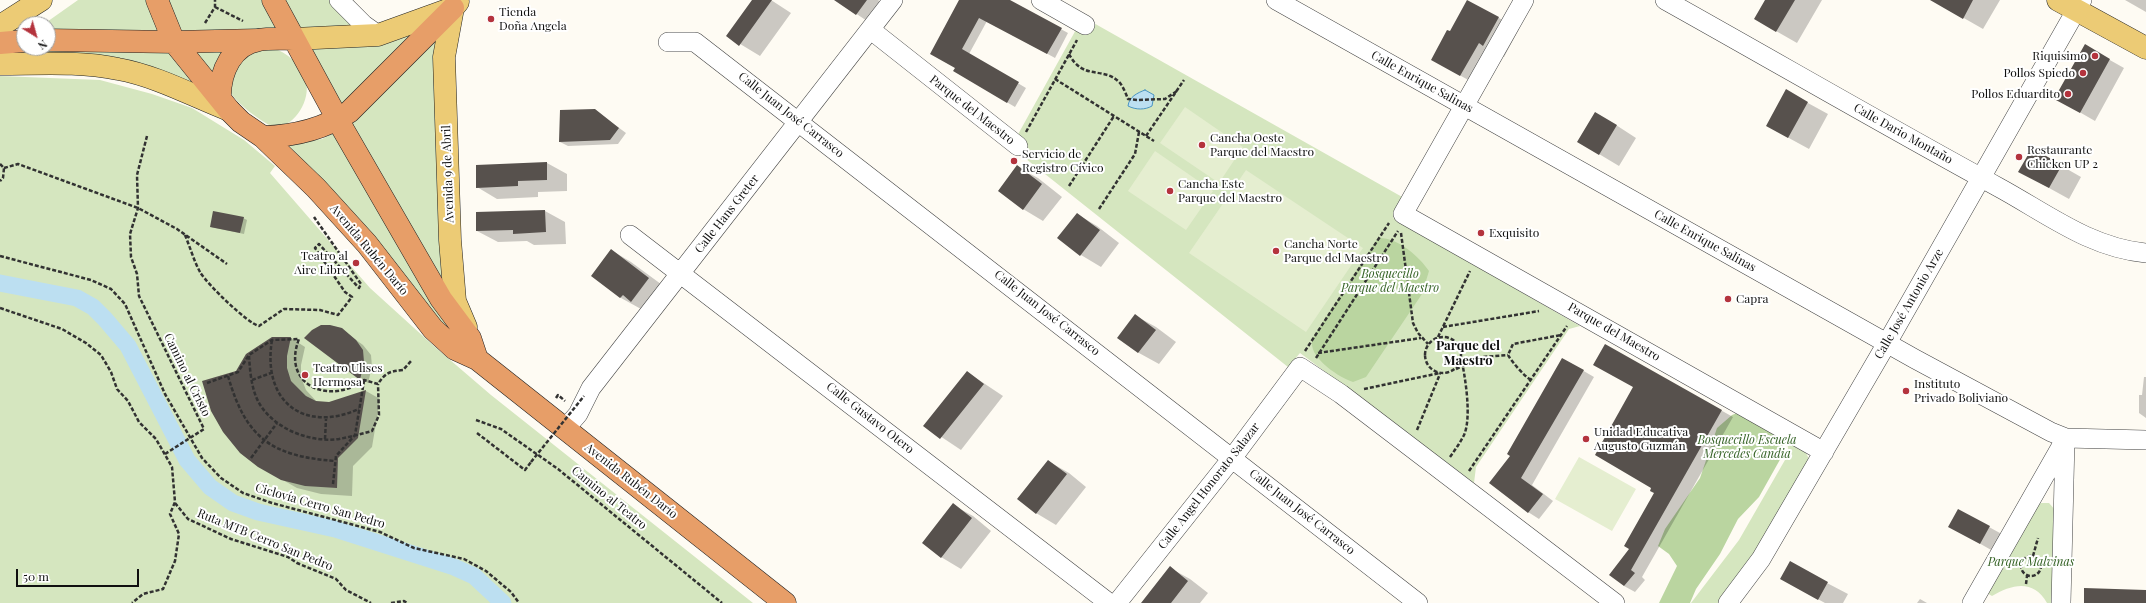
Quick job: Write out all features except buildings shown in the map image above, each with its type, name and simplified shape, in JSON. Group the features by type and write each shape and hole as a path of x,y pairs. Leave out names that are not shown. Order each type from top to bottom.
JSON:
{"highway":[{"path":"157,0 174,42 241,122 263,137 283,136 315,128 338,119 349,112 457,4"},
{"path":"273,0 338,119 441,299 470,338 476,359"},
{"path":"225,103 220,83 224,69 231,57 254,32"},
{"path":"56,40 174,42 254,32 294,39"},
{"path":"0,43 16,42"},
{"name":"Avenida Rubén Darío","path":"263,137 316,188 367,244 433,329 455,349 476,359 785,603"}],"main road":[{"path":"0,26 41,0"},
{"path":"2072,3 2146,48"},
{"path":"294,39 378,35 457,4"},
{"name":"Avenida 9 de Abril","path":"457,4 444,57 450,240 455,300 470,338"},
{"path":"0,64 80,65 118,68 156,79 225,103"}],"street":[{"path":"339,0 364,25 378,35"},
{"name":"Calle Hans Greter","path":"565,429 578,414 591,388 872,30 893,0"},
{"path":"1041,0 1085,25"},
{"name":"Calle Enrique Salinas","path":"1276,0 1887,343 2044,428 2066,438 2146,440"},
{"path":"1401,221 1524,0"},
{"name":"Calle Dario Montaño","path":"1665,0 2079,234 2115,248 2146,253"},
{"name":"Calle José Antonio Arze","path":"1728,603 1761,559 1982,178 2072,3"},
{"name":"Parque del Maestro","path":"872,30 1018,146"},
{"name":"Calle Juan José Carrasco","path":"668,42 695,42 800,121 1233,457 1418,603"},
{"name":"Parque del Maestro","path":"1401,221 1477,255 1824,452"},
{"name":"Calle Gustavo Otero","path":"630,234 1109,603"},
{"path":"1300,367 1341,394 1615,603"},
{"name":"Calle Angel Honorato Salazar","path":"1116,603 1233,457 1300,367"},
{"path":"1972,603 2066,438"},
{"path":"2060,603 2066,438"},
{"path":"2028,503 2045,495 2052,497 2063,508"}],"path":[{"path":"202,28 215,7 215,0"},
{"path":"215,7 254,32"},
{"name":"Parque del Maestro","path":"1018,146 1085,25"},
{"path":"1069,54 1074,64 1081,69 1114,78 1120,83 1128,99 1166,99 1177,91"},
{"path":"1055,79 1154,141"},
{"path":"1146,136 1184,80"},
{"path":"1069,186 1114,116"},
{"path":"1098,209 1135,154 1139,132"},
{"name":"Camino al Cristo","path":"147,136 137,175 138,208 130,234 132,257 137,274 139,296 204,429 166,454"},
{"path":"0,164 4,168"},
{"path":"4,168 18,164 138,208 185,235 227,264"},
{"path":"0,181 3,178 4,168"},
{"path":"185,235 201,273 252,325 259,326 284,309 320,310 338,315 352,297 345,292 315,248 319,244 359,288 361,284 313,214"},
{"path":"1401,221 1414,323 1428,344"},
{"path":"1300,367 1315,359 1401,221"},
{"path":"1300,367 1305,351 1390,223 1401,221"},
{"path":"1440,373 1429,368 1426,362 1425,350 1428,344 1438,337 1477,255"},
{"name":"Ciclovía Cerro San Pedro","path":"0,256 91,280 111,289 125,304 165,394 190,438 202,458 221,478 244,493 272,503 380,532 414,548 464,559 486,571 510,592 519,603"},
{"path":"0,308 62,329 86,343 101,355 111,372 117,389 128,401 139,422 156,438 172,467 175,502 170,514 179,534 175,561 163,589 143,594 132,603"},
{"path":"1443,327 1573,309"},
{"path":"1460,485 1561,335 1573,309"},
{"path":"1508,355 1513,344 1561,335"},
{"path":"1318,353 1422,337"},
{"path":"1438,337 1444,337 1455,341 1459,346 1467,403 1464,434 1442,471"},
{"path":"207,383 238,372 249,355 272,340 299,339 294,351 294,363 298,373 314,388 334,393 345,391 364,380 378,384"},
{"path":"272,340 269,358 275,387 282,398 293,408 304,414 326,419 344,416 359,410"},
{"path":"249,355 252,380 258,401 277,423 294,433 312,438 325,439 338,439 372,431 379,415 378,384 384,375 391,371 403,370 411,361"},
{"path":"1341,394 1452,371 1482,357 1508,355"},
{"path":"1508,355 1521,371 1523,376 1531,380"},
{"path":"1452,371 1460,363 1461,357"},
{"path":"252,380 271,373"},
{"path":"1410,447 1440,373"},
{"path":"228,376 240,408 253,429 264,441 289,454 308,459 335,461"},
{"path":"333,484 336,456 355,435 364,380"},
{"path":"477,433 525,470 584,396"},
{"path":"325,439 326,419"},
{"name":"Camino al Teatro","path":"476,420 501,429 558,468 722,603"},
{"path":"252,458 277,423"},
{"name":"Ruta MTB Cerro San Pedro","path":"175,502 188,519 231,539 288,557 297,563 336,579 346,590 371,603"},
{"path":"2033,556 2038,538"},
{"path":"2033,556 2039,560 2041,569 2034,576 2027,576 2020,569 2021,562 2026,557 2033,556"},
{"path":"2026,584 2027,576"},
{"path":"391,603 404,601 407,603"}],"green space":[{"path":"78,0 150,0 163,33 56,35 55,16"},
{"path":"165,0 263,0 283,33 178,35"},
{"path":"282,0 330,0 361,30 299,29"},
{"name":"Parque del Maestro","path":"1083,17 1404,198 1393,218 1580,326 1569,329 1476,467 1474,483 1300,353 1288,367 1011,147"},
{"path":"431,21 342,110 306,43"},
{"path":"440,32 446,285 442,285 349,122"},
{"path":"271,47 283,52 293,60 304,76 307,89 306,97 299,113 287,124 280,126 272,126 267,124 255,116 235,99 229,89 229,77 231,70 247,51"},
{"path":"167,48 205,94 0,54 1,49 16,49 16,56 56,56 56,49"},
{"path":"192,50 229,50 214,79"},
{"path":"0,76 100,80 152,94 192,108 244,140 275,166 270,173 370,288 491,395 753,603 0,603"},
{"name":"Cancha Oeste Parque del Maestro","path":"1185,107 1243,147 1219,183 1160,143"},
{"path":"334,133 429,298 454,336 331,191 287,144 322,139"},
{"name":"Cancha Este Parque del Maestro","path":"1155,151 1213,191 1186,230 1128,191"},
{"name":"Cancha Norte Parque del Maestro","path":"1246,170 1363,248 1306,332 1189,253"},
{"name":"Bosquecillo Parque del Maestro","path":"1378,238 1393,241 1407,248 1425,265 1429,271 1422,294 1366,377 1353,382 1347,380 1327,367 1316,355 1312,342 1315,334"},
{"name":"Bosquecillo Escuela Mercedes Candia","path":"1753,407 1774,420 1783,444 1782,456 1759,497 1738,519 1720,554 1696,589 1690,603 1659,603 1677,566 1669,554 1658,546 1665,529 1700,478 1717,428 1732,415"},
{"path":"1786,437 1805,451 1809,459 1763,547 1721,603 1691,603 1739,540 1789,453"},
{"path":"1579,457 1636,489 1612,531 1555,499"},
{"name":"Parque Malvinas","path":"2041,503 2049,503 2056,511 2054,603 2047,603 2042,595 2036,590 2022,586 2007,589 1992,596 1987,593 2035,507"}],"water":[{"path":"1145,90 1154,95 1152,106 1140,109 1128,106 1130,100 1136,94"}],"waterway":[{"path":"0,283 77,298 93,307 128,346 187,460 210,487 233,503 258,512 335,529 454,567 474,576 503,603"}],"place":[{"name":"Tienda Doña Angela","path":"491,19"},
{"name":"Riquisimo","path":"2095,56"},
{"name":"Pollos Spiedo","path":"2083,73"},
{"name":"Pollos Eduardito","path":"2068,94"},
{"name":"Cancha Oeste Parque del Maestro","path":"1202,145"},
{"name":"Restaurante Chicken UP 2","path":"2019,157"},
{"name":"Servicio de Registro Cívico","path":"1014,161"},
{"name":"Cancha Este Parque del Maestro","path":"1170,191"},
{"name":"Exquisito","path":"1481,233"},
{"name":"Cancha Norte Parque del Maestro","path":"1276,251"},
{"name":"Teatro al Aire Libre","path":"356,263"},
{"name":"Capra","path":"1728,299"},
{"name":"Teatro Ulises Hermosa","path":"305,375"},
{"name":"Instituto Privado Boliviano","path":"1906,391"},
{"name":"Unidad Educativa Augusto Guzmán","path":"1586,439"}],"district":[{"name":"Parque del Maestro","path":"1468,354"}]}
